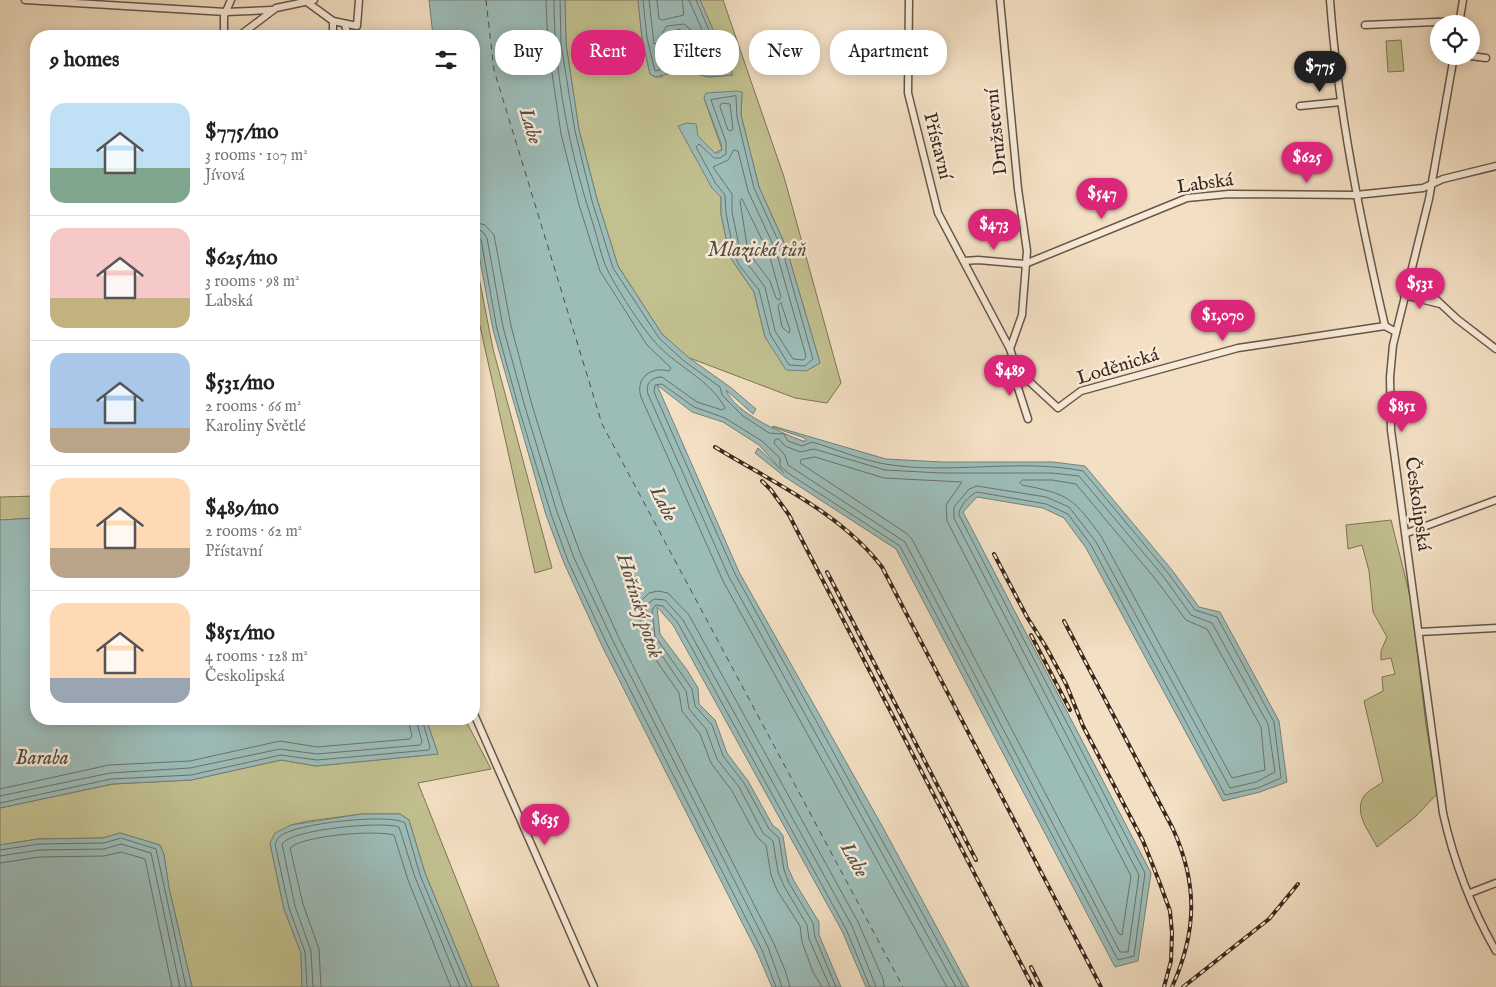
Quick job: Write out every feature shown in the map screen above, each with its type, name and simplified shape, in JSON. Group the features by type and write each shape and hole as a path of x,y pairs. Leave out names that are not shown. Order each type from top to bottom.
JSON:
{"street":[{"path":"25,0 132,3 226,12 272,10"},
{"path":"224,30 226,12 231,0"},
{"path":"250,30 272,10 310,1 333,21 356,26 359,0"},
{"name":"Přístavní","path":"909,0 908,93 938,213 1010,349 1017,370 1018,388 1028,419"},
{"name":"Družstevní","path":"1000,0 1018,189 1026,251 1022,315 1010,349"},
{"path":"1330,0 1341,102 1356,195 1385,326 1396,332"},
{"path":"1460,15 1463,0"},
{"path":"333,21 333,30"},
{"path":"1365,25 1384,22 1430,22"},
{"path":"345,25 346,30"},
{"path":"1480,57 1486,58"},
{"name":"Českolipská","path":"1452,65 1432,185 1396,332 1390,377 1391,430 1443,813 1449,839 1485,932 1496,951"},
{"path":"1300,106 1341,102"},
{"name":"Labská","path":"964,261 978,260 1025,264 1187,198 1229,194 1356,195 1423,188 1443,179 1496,166"},
{"path":"1410,275 1496,349"},
{"path":"1404,295 1442,304"},
{"name":"Loděnická","path":"1058,408 1080,391 1238,348 1385,326"},
{"name":"Přístavní","path":"1017,370 1058,408"},
{"path":"1406,533 1496,500"},
{"path":"1419,632 1496,628"},
{"path":"479,725 594,987"},
{"path":"1470,893 1496,883"}],"shaded area":[{"path":"565,0 638,0 641,30 571,30 571,75 645,75 645,52 650,74 655,77 662,77 662,75 700,75 709,77 739,75 739,46 784,177 841,383 827,403 795,398 687,357 662,334 618,266 597,199 579,130 566,44","holes":["742,92 741,115 759,187 786,247 820,363 806,371 765,337 754,292 730,257 721,214 721,197 706,176 702,162 698,136 715,153 722,149 704,98"]},
{"path":"700,0 723,0 733,30 713,30"},
{"path":"1401,40 1404,71 1388,72 1386,41"},
{"path":"480,283 493,349 552,568 535,573 480,326"},
{"path":"30,496 30,518 0,520 0,497"},
{"path":"1391,520 1411,600 1426,725 1437,794 1415,817 1377,847 1364,823 1360,809 1364,796 1383,782 1364,701 1383,691 1382,677 1395,674 1391,658 1381,660 1381,651 1387,637 1373,612 1369,571 1362,545 1348,549 1346,525"},
{"path":"428,725 468,725 491,769 418,783 499,987 472,987 425,873 409,820 400,814 362,814 291,825 270,843 284,909 301,953 302,987 192,987 169,888 164,855 160,845 120,833 103,838 38,839 0,845 0,808 113,784 191,780 281,760 316,766 438,754"}],"water":[{"path":"429,0 565,0 566,44 579,130 597,199 618,266 662,334 688,357 730,387 756,409 753,414 726,390 739,407 771,427 803,441 806,441 805,438 772,427 886,459 942,462 1053,462 1085,466 1172,570 1199,607 1220,612 1279,721 1287,782 1260,792 1223,801 1086,548 1064,518 1043,508 977,497 963,512 1151,873 1138,961 1115,967 896,549 785,477 755,453 758,448 784,473 759,445 723,422 692,412 657,385 739,572 881,824 969,987 866,987 842,931 673,625 657,607 660,634 698,688 699,704 715,720 727,753 748,781 773,826 783,836 788,868 819,922 819,935 841,987 772,987 757,952 602,646 564,563 546,515 493,330 480,260 480,30 432,30"},
{"path":"638,0 700,0 713,30 655,30 655,75 664,75 655,77 650,74 645,52 645,30 641,30"},
{"path":"700,75 733,75 709,77"},
{"name":"Mlazická tůň","path":"742,92 741,115 759,187 786,247 820,363 806,371 786,370 765,337 754,292 730,257 721,214 721,197 712,188 678,126 687,123 696,124 698,136 715,153 718,153 722,150 721,143 704,98 706,93"},
{"name":"Baraba","path":"30,518 30,725 428,725 438,754 316,766 281,760 191,780 112,784 0,808 0,520"},
{"path":"362,814 400,814 409,820 425,873 472,987 302,987 301,953 284,909 270,843 275,833 291,825"},
{"path":"120,833 160,845 164,855 169,888 192,987 0,987 0,845 38,839 103,838"}],"ferry route":[{"path":"486,0 494,70 602,424 903,987"}],"railway":[{"path":"715,447 782,486 847,530 882,567 1101,987"},
{"path":"762,481 789,515 1033,987"},
{"path":"994,554 1027,617 1066,684 1083,726 1143,841 1159,881 1170,911 1172,933 1171,961 1164,987"},
{"path":"827,572 976,860"},
{"path":"1064,621 1173,829 1187,869 1191,908 1190,927 1186,947 1172,987"},
{"path":"1031,635 1070,710"},
{"path":"1183,987 1269,919 1298,884"},
{"path":"1031,967 1041,987"}],"water label":[{"name":"Labe","path":"530,126"},
{"name":"Labe","path":"663,504"},
{"name":"Hořínský potok","path":"639,606"},
{"name":"Labe","path":"854,860"}]}
